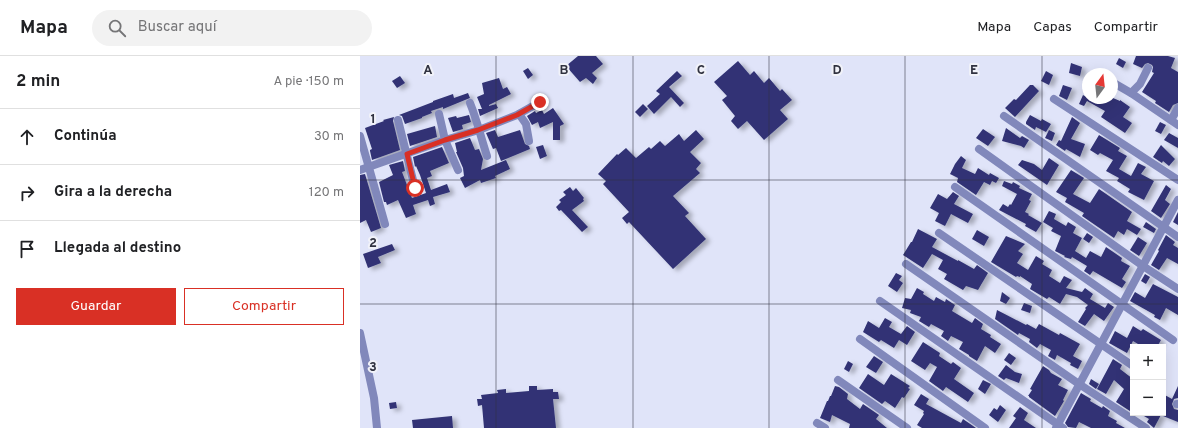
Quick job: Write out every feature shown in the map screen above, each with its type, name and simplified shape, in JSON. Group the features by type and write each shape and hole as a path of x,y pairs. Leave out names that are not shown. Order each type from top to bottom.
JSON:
{"street":[{"path":"1131,93 1140,84 1148,68"},
{"path":"1118,85 1178,125"},
{"path":"1054,99 1178,180"},
{"path":"470,102 477,120 478,130 487,156"},
{"path":"360,170 478,130 519,114 540,102"},
{"path":"1171,120 1178,108"},
{"path":"439,114 445,140 458,170"},
{"path":"519,114 526,124 529,141"},
{"path":"1004,116 1178,237"},
{"path":"398,120 415,188"},
{"path":"360,136 385,224"},
{"path":"979,149 1143,266 1178,289"},
{"path":"955,188 1173,340"},
{"path":"880,301 1059,427 1079,384 1178,200"},
{"path":"939,233 1130,364"},
{"path":"906,264 1079,384 1146,428"},
{"path":"360,333 374,398 377,428"},
{"path":"860,340 985,428"},
{"path":"838,380 907,428"},
{"path":"817,423 825,428"}],"building":[{"path":"578,56 596,56 603,64 592,73 597,78 593,84 586,78 580,82 566,66"},
{"path":"1136,56 1168,56 1175,58 1171,68 1178,72 1178,103 1173,105 1169,112 1142,92 1154,73 1152,72 1153,67 1148,63 1142,68 1133,64"},
{"path":"1119,58 1126,62 1123,68 1116,64"},
{"path":"738,61 750,75 754,71 764,83 769,78 780,91 782,89 792,100 780,110 788,119 764,140 747,121 738,129 731,121 735,116 722,100 727,96 714,82"},
{"path":"1071,63 1082,67 1080,76 1069,73"},
{"path":"528,68 533,75 528,79 523,71"},
{"path":"677,71 682,76 669,87 684,103 680,107 671,97 654,114 647,106 660,94 656,91"},
{"path":"1046,71 1053,75 1049,85 1041,81"},
{"path":"400,76 405,83 397,88 392,81"},
{"path":"499,78 503,89 507,87 511,94 489,105 496,104 498,108 480,116 478,109 482,109 477,97 484,94 482,83"},
{"path":"1030,85 1033,85 1039,91 1015,117 1005,108 1014,99 1016,100"},
{"path":"1063,85 1072,88 1067,100 1059,96"},
{"path":"468,93 470,98 443,109 443,107 431,111 432,113 422,118 405,124 402,116 399,115 453,94 454,98"},
{"path":"1082,97 1082,104 1085,104 1084,106 1079,104"},
{"path":"1118,100 1120,100 1130,107 1123,117 1132,123 1125,133 1101,117 1105,111 1092,104 1118,104"},
{"path":"643,104 648,109 640,117 635,112"},
{"path":"553,108 564,124 560,126 560,140 553,140 553,122 540,128 538,122 532,125 527,116 535,111 536,113 542,110 544,114"},
{"path":"469,115 471,122 462,125 463,129 453,132 448,118 456,116 457,118"},
{"path":"1030,115 1051,124 1046,132 1036,127 1035,130 1026,124"},
{"path":"394,117 393,121 400,150 372,160 370,150 372,149 365,128"},
{"path":"1072,117 1080,123 1071,139 1085,144 1080,157 1066,149 1065,151 1056,145 1059,140 1061,141"},
{"path":"1160,122 1166,125 1161,134 1155,131"},
{"path":"435,126 437,137 410,146 407,134"},
{"path":"1006,128 1020,138 1022,136 1029,140 1024,148 1002,141"},
{"path":"983,129 995,137 988,146 976,138"},
{"path":"495,130 498,137 520,130 525,144 529,146 530,149 501,161 496,148 493,149 486,133"},
{"path":"696,130 704,139 690,152 701,163 696,169 700,173 673,196 689,213 685,216 706,239 673,269 629,222 627,224 622,218 629,212 603,184 606,181 598,174 617,154 618,155 626,148 636,158 649,147 651,149 660,141 665,146 679,134 684,141"},
{"path":"1049,130 1055,133 1052,141 1045,138"},
{"path":"1169,133 1178,138 1178,148 1164,140"},
{"path":"1099,135 1120,148 1118,151 1127,156 1119,169 1131,176 1138,163 1146,167 1141,174 1154,181 1144,200 1128,192 1130,189 1117,181 1119,178 1106,171 1113,160 1100,153 1098,155 1090,150"},
{"path":"470,138 475,150 479,149 483,159 481,170 506,160 510,169 495,176 496,178 481,183 480,180 465,188 460,178 464,176 463,168 456,152 455,143"},
{"path":"543,145 547,156 540,159 536,147"},
{"path":"1161,145 1175,159 1169,166 1163,161 1162,163 1153,157"},
{"path":"442,147 449,163 430,171 432,176 427,178 431,190 447,184 450,192 433,197 435,204 430,206 428,200 413,205 416,214 406,218 398,200 387,205 386,202 384,202 379,182 393,175 389,165 403,161 405,171 402,172 412,198 426,193 420,175 416,166 415,167 413,157"},
{"path":"961,156 966,160 962,168 975,174 978,168 989,175 990,173 999,178 996,183 992,181 990,185 984,182 976,195 957,182 958,178 950,174"},
{"path":"1049,158 1059,165 1047,185 1018,165 1022,160 1034,164 1042,170"},
{"path":"1071,170 1084,178 1073,194 1090,203 1099,189 1132,212 1127,221 1141,229 1137,235 1127,229 1124,235 1118,231 1114,238 1082,216 1084,213 1065,202 1067,198 1056,192"},
{"path":"365,174 381,228 371,232 366,220 360,223 360,175"},
{"path":"1004,181 1012,184 1013,182 1020,186 1019,188 1032,194 1029,200 1031,201 1025,212 1042,223 1036,232 1025,226 1026,224 999,210 1003,204 1008,207 1010,204 1011,205 1017,194 1002,186"},
{"path":"1166,185 1171,189 1165,200 1170,204 1161,218 1151,211"},
{"path":"570,187 573,191 576,188 584,198 584,201 572,210 588,227 582,232 561,210 559,211 556,207 561,202 559,200 566,195 563,192"},
{"path":"953,192 959,196 954,204 973,214 968,223 951,214 945,226 935,221 939,213 930,208 938,194 947,199"},
{"path":"1049,211 1056,214 1054,219 1066,226 1068,222 1076,227 1073,233 1082,238 1075,251 1086,258 1090,251 1101,257 1106,247 1122,258 1121,261 1130,266 1122,279 1126,282 1122,288 1093,271 1090,275 1084,271 1087,266 1072,257 1071,259 1064,257 1065,256 1055,251 1061,236 1051,231 1053,228 1043,222"},
{"path":"1178,212 1178,225 1173,222"},
{"path":"1146,222 1156,229 1154,233 1143,227"},
{"path":"918,229 937,239 932,247 974,269 977,265 988,273 978,290 966,286 963,290 944,279 947,274 938,269 943,260 932,254 923,268 903,255 912,242"},
{"path":"977,230 989,237 984,246 972,239"},
{"path":"1087,233 1093,237 1089,243 1083,239"},
{"path":"1166,235 1175,242 1173,245 1178,248 1178,264 1167,258 1159,270 1151,265"},
{"path":"1006,236 1025,244 1018,251 1023,254 1017,263 1028,270 1036,256 1044,261 1042,264 1052,270 1049,276 1060,283 1064,276 1072,280 1066,288 1082,292 1085,288 1093,294 1090,299 1105,308 1108,303 1114,307 1104,321 1094,314 1085,326 1078,322 1088,305 1077,297 1066,294 1060,304 1049,297 1047,299 1030,289 1032,284 1020,276 1016,277 991,262"},
{"path":"1138,237 1147,243 1139,256 1130,250"},
{"path":"392,244 395,250 378,257 381,263 368,268 363,254"},
{"path":"896,273 902,276 899,280 903,283 897,292 888,286"},
{"path":"1145,274 1150,277 1146,284 1141,281"},
{"path":"1153,284 1178,297 1178,315 1166,308 1160,320 1154,317 1155,315 1130,301 1135,292 1145,298"},
{"path":"917,288 934,301 936,297 945,302 946,299 955,305 952,311 972,323 975,318 983,324 981,329 1001,344 995,353 985,346 977,361 959,349 963,342 951,336 948,341 941,336 944,331 931,324 929,327 919,321 921,317 910,313 911,310 902,308 905,298 911,299"},
{"path":"1002,292 1010,298 1006,304 1000,301"},
{"path":"1024,303 1032,306 1030,313 1021,310"},
{"path":"997,310 1036,329 1039,324 1080,344 1073,356 1082,361 1078,369 1057,355 1055,360 1048,356 1051,350 1040,344 1037,348 1029,342 1030,339 1019,333 1018,335 995,319"},
{"path":"885,318 892,322 889,327 901,334 907,326 915,332 907,345 899,340 894,348 881,340 879,342 863,332 868,321 879,328"},
{"path":"1133,326 1141,331 1143,329 1161,340 1159,344 1138,344 1133,341 1130,344 1127,353 1109,343 1115,331 1127,338"},
{"path":"923,342 940,353 939,356 951,364 953,362 961,368 954,379 974,393 968,402 946,387 943,391 929,381 937,367 930,363 925,370 911,361"},
{"path":"1009,353 1016,358 1011,365 1004,360"},
{"path":"874,356 883,362 876,373 866,367"},
{"path":"1113,359 1122,365 1120,369 1130,377 1130,411 1116,402 1124,389 1114,380 1106,394 1097,389"},
{"path":"848,361 853,364 849,372 844,369"},
{"path":"1006,365 1015,372 1022,374 1019,383 1006,378 1004,380 998,376"},
{"path":"1043,366 1051,373 1062,379 1058,385 1068,390 1063,400 1064,401 1055,416 1028,396 1032,390 1030,389"},
{"path":"868,374 884,385 891,374 910,386 908,388 910,389 904,398 902,397 895,408 885,401 882,404 859,388"},
{"path":"1091,379 1099,384 1096,389 1089,384"},
{"path":"983,380 991,384 985,394 978,389"},
{"path":"529,386 537,386 537,390 553,389 553,392 558,392 559,399 553,399 556,428 484,428 482,405 478,406 477,399 482,399 481,395 498,393 497,390 506,389 506,393 529,391"},
{"path":"835,386 839,387 848,394 847,399 860,409 863,404 879,415 876,419 887,428 849,428 850,424 832,415 830,422 820,418"},
{"path":"1178,386 1178,398 1174,399 1172,404 1174,409 1178,410 1178,422 1163,416 1166,416 1166,396 1172,399"},
{"path":"1081,393 1091,399 1090,401 1102,408 1103,406 1110,411 1108,416 1125,428 1091,428 1079,422 1076,428 1068,427 1065,423"},
{"path":"921,394 929,399 926,404 961,423 963,419 976,428 922,428 917,425 924,414 924,411 914,405"},
{"path":"396,402 397,408 390,409 389,403"},
{"path":"1000,405 1006,410 998,422 989,415 994,408 997,410"},
{"path":"1020,407 1028,413 1024,420 1036,428 1009,428 1016,418 1013,416"},
{"path":"452,416 453,428 413,428 412,420"},
{"path":"1144,416 1160,416 1154,428 1147,422 1149,419"}],"route":[{"path":"415,188 407,154 517,115 540,102"}]}
